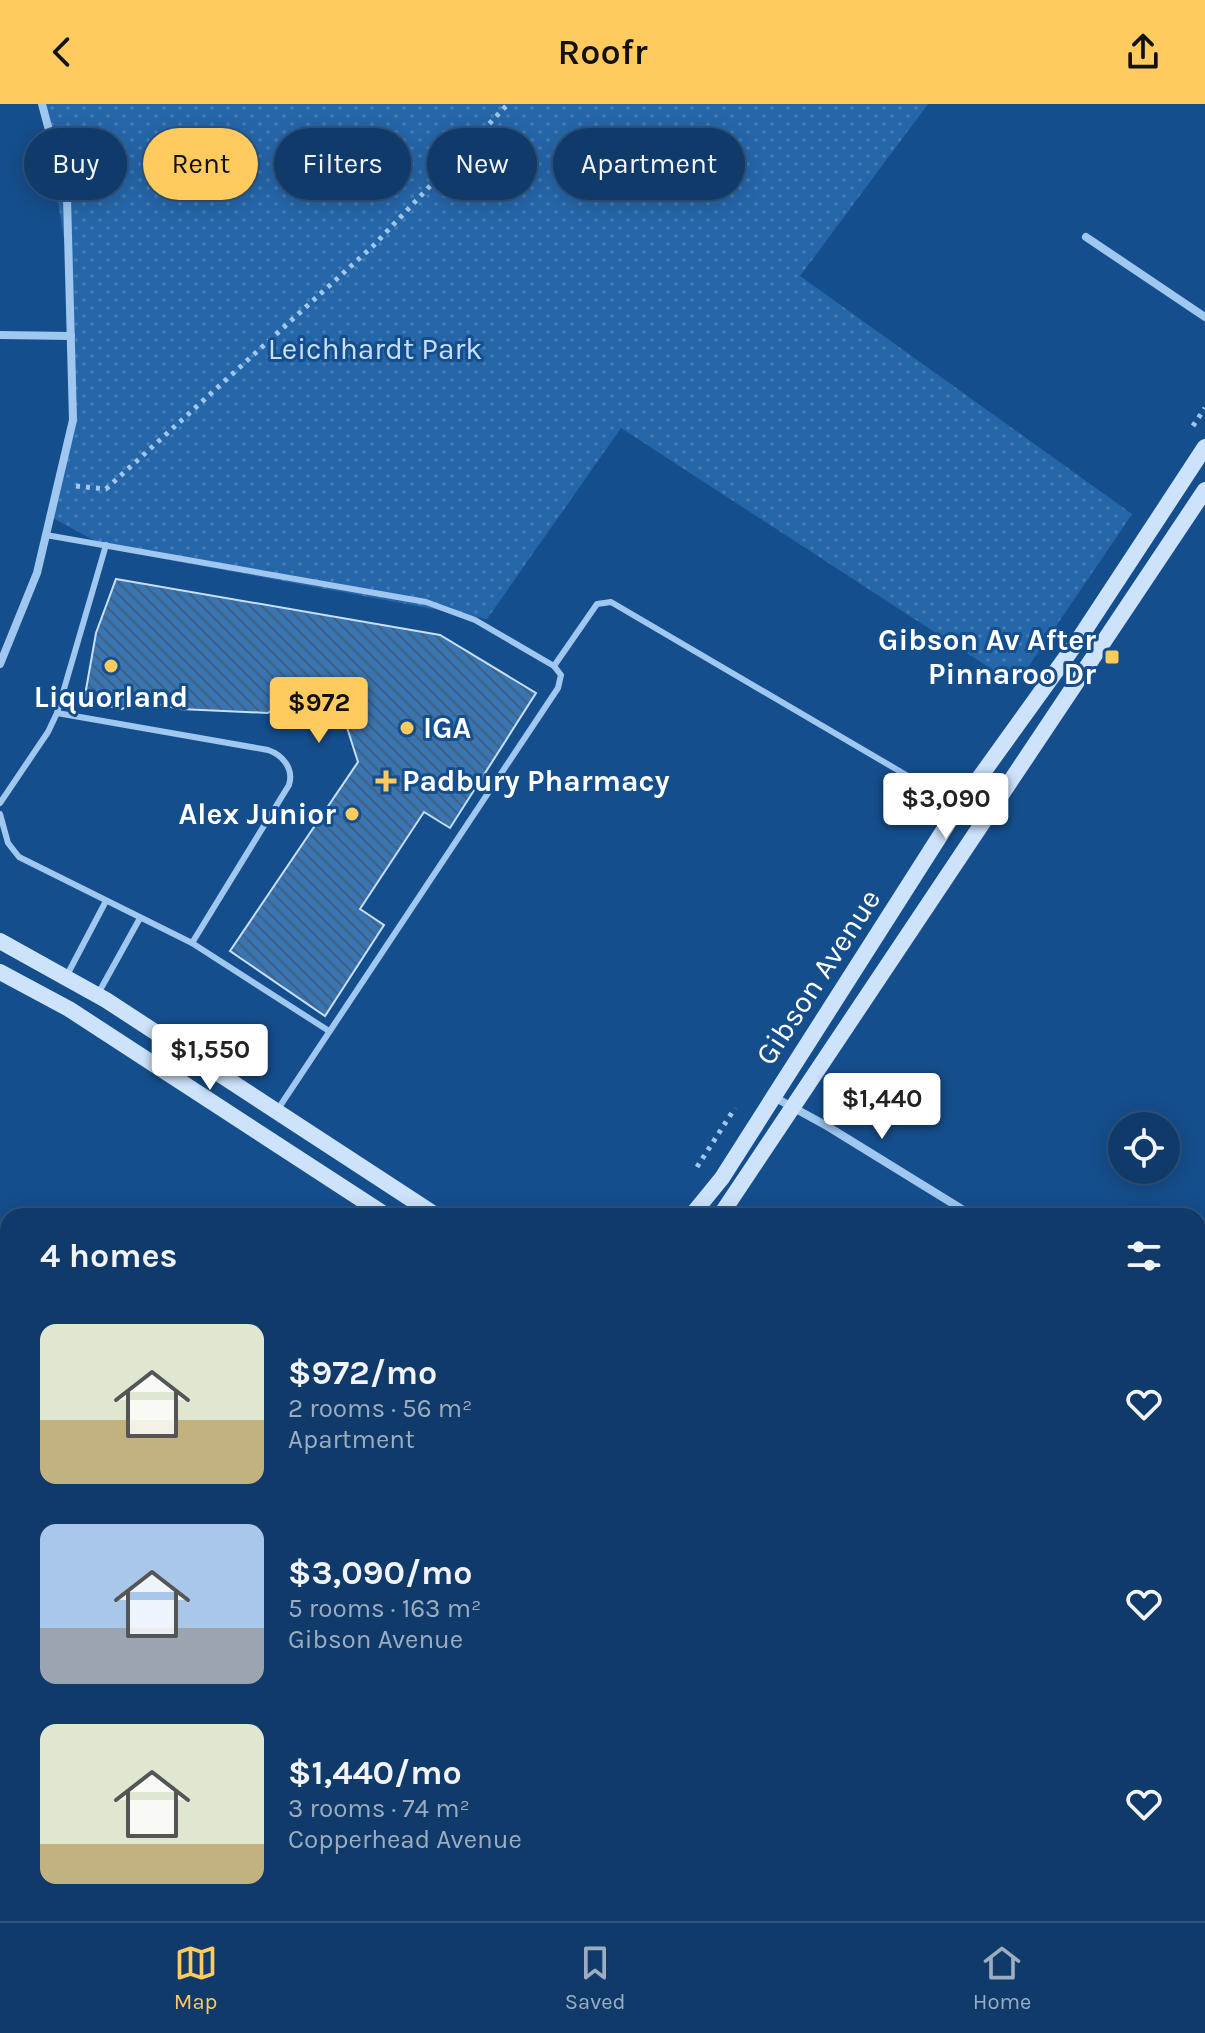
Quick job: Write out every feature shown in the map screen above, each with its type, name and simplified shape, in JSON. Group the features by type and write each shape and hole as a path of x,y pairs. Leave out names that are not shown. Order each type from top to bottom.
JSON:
{"main road":[{"name":"Gibson Avenue","path":"698,1208 722,1178 959,806 1077,642 1204,449"},
{"name":"Gibson Avenue","path":"725,1208 1205,490"},
{"path":"0,941 98,995 425,1208"},
{"path":"0,972 82,1017 375,1208"}],"street":[{"path":"0,664 37,573 73,420 67,198 42,104"},
{"path":"1086,237 1205,317"},
{"path":"0,335 71,336"},
{"path":"774,1097 960,1208"}],"lane":[{"path":"46,535 426,602 475,620 554,666 561,675 558,688 276,1111"},
{"path":"0,803 48,732 57,713 106,545"},
{"path":"554,666 597,604 611,602 959,806"},
{"path":"57,713 268,750 277,753 290,770 289,785 192,943"},
{"path":"0,814 12,852 192,943 329,1031"},
{"path":"66,977 106,901"},
{"path":"98,995 140,918"}],"path":[{"path":"59,484 106,489 373,246 508,104"}],"green space":[{"name":"Leichhardt Park","path":"42,104 928,104 800,276 1132,514 1016,685 621,428 487,619 110,549 51,517 73,420 69,269 58,200 127,200 127,128 46,128"}],"building":[{"path":"116,579 440,635 536,693 450,828 424,812 360,909 384,925 325,1016 230,951 358,762 343,715 282,702 268,713 180,709 138,700 122,709 84,701 96,633"}],"place":[{"name":"Gibson Av After Pinnaroo Dr","path":"1112,657"},
{"name":"Liquorland","path":"111,666"},
{"name":"IGA","path":"407,728"},
{"name":"Padbury Pharmacy","path":"386,781"},
{"name":"Alex Junior","path":"352,814"}]}
